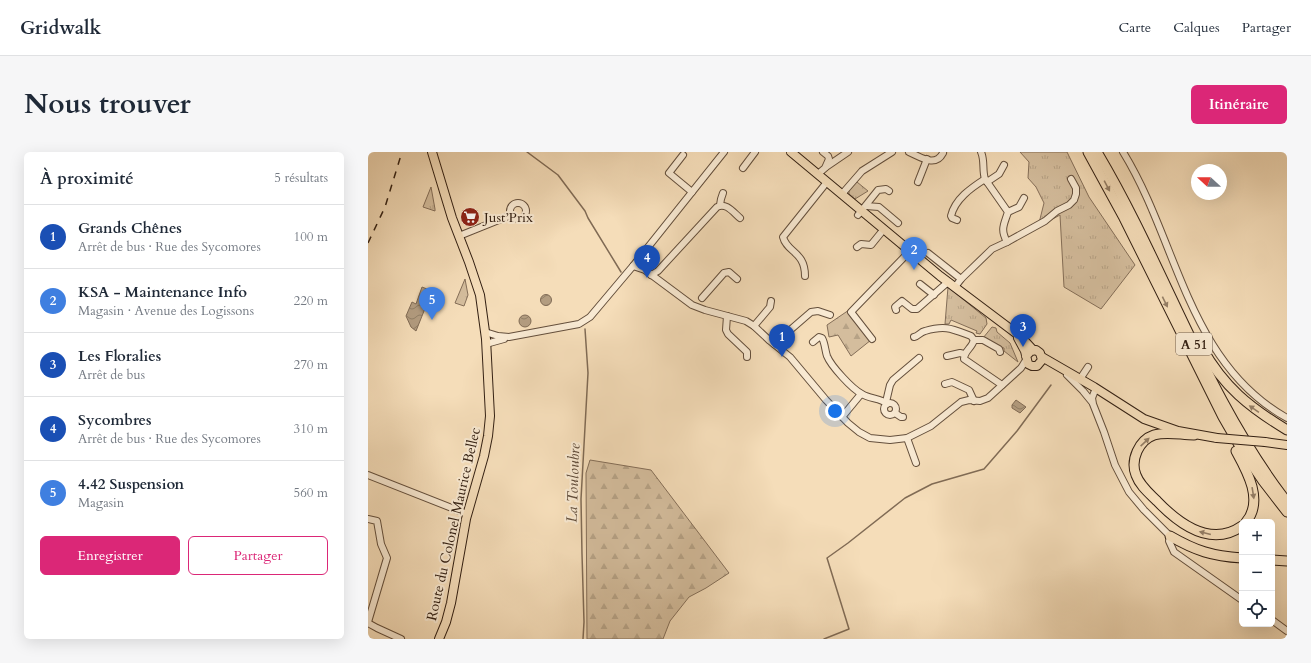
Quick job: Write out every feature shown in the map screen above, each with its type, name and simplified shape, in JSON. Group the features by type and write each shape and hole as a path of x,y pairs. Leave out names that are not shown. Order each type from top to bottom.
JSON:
{"highway":[{"name":"A 51","path":"1088,152 1123,216 1203,379 1242,450 1263,482 1287,512"},
{"name":"A 51","path":"1097,152 1113,180 1228,412 1250,450 1287,502"},
{"path":"1113,180 1132,210 1189,325 1213,367 1228,385 1248,404 1287,430"},
{"path":"1203,379 1212,405 1243,463 1252,486 1254,499 1253,509 1248,519"},
{"path":"1194,435 1160,434 1145,440 1138,450 1134,462 1134,468 1138,479 1143,487 1162,506 1192,529 1207,534 1222,535 1236,531 1239,528"},
{"path":"1170,536 1185,545 1203,552 1224,557 1239,558"},
{"path":"1275,560 1287,561"}],"main road":[{"name":"Route du Colonel Maurice Bellec","path":"432,152 480,295 486,343 490,416 484,456 467,514 451,604 440,639"},
{"path":"791,152 948,282 1021,337 1033,350 1040,352 1042,360"},
{"path":"1014,332 1028,360 1037,366 1042,360"},
{"path":"1028,360 1029,352 1033,350"},
{"path":"1042,360 1054,363 1144,419 1163,427 1194,435 1287,445"}],"street":[{"path":"486,343 509,337 579,324 590,317 638,260 724,152"},
{"path":"743,168 755,152"},
{"path":"823,152 829,159 825,168"},
{"path":"818,174 848,152"},
{"path":"842,194 862,171 892,152"},
{"path":"909,152 935,161 941,157 943,153"},
{"path":"980,152 983,159 986,181 1008,212"},
{"path":"1123,152 1150,203 1197,318 1209,340 1222,359 1246,387 1260,400 1287,418"},
{"path":"683,155 669,173 692,192"},
{"path":"918,182 927,159"},
{"path":"957,220 951,216 954,208 968,191 999,174 1004,164"},
{"path":"955,287 992,250 1045,221 1057,211 1069,205 1074,200 1076,194 1076,188 1070,179"},
{"path":"805,276 802,259 784,241 783,238 827,182"},
{"path":"862,211 878,190 886,189 889,192"},
{"path":"653,277 720,205 723,193"},
{"path":"1007,242 1003,234 1003,228 1008,212 1019,207 1024,198"},
{"path":"720,205 726,206 740,218"},
{"path":"862,211 879,207 898,223"},
{"path":"459,236 511,215"},
{"path":"857,247 861,244 871,245 884,229"},
{"path":"872,339 851,312 910,251"},
{"path":"928,253 961,280"},
{"path":"638,260 644,270"},
{"path":"633,266 644,270 695,307 746,321 754,326 790,357 842,417 859,432 870,438 884,440 907,438 931,426 962,402 969,400 980,401 988,398 1028,360"},
{"path":"695,307 724,273 729,272 737,278"},
{"path":"896,310 895,307 902,301 912,309 917,309 948,282"},
{"path":"920,284 934,295"},
{"path":"754,326 770,307 771,301"},
{"path":"774,344 811,312 818,311 830,315"},
{"path":"727,316 726,330 728,334 747,352 748,357"},
{"path":"914,337 918,336 923,331 946,327 971,336 974,340 982,340 999,349 1000,352"},
{"path":"485,332 498,336 509,337"},
{"path":"813,342 819,337 822,338 827,356 835,370 861,394 895,406 895,413 903,417"},
{"path":"974,340 972,345 964,354 965,361 1002,385"},
{"path":"947,356 960,353 964,354"},
{"path":"886,403 890,385 893,380 919,358"},
{"path":"1054,363 1073,379 1093,404"},
{"path":"1080,379 1088,367"},
{"path":"945,384 952,382 969,390 974,401"},
{"path":"1095,388 1092,398 1093,404 1115,465 1130,492 1144,510 1170,536 1169,541 1174,552 1239,598"},
{"path":"842,417 861,394"},
{"path":"907,438 916,463"},
{"path":"368,475 467,514"},
{"path":"368,519 377,521 381,544 387,558 368,622 377,628 401,639"},
{"path":"1275,622 1287,631"}],"green space":[{"path":"1020,152 1067,152 1089,197 1135,265 1101,309 1064,287 1060,215 1038,227 1044,203 1036,187 1028,178 1029,162"},
{"path":"857,182 868,191 855,199 849,194 849,190"},
{"path":"431,187 435,209 435,211 423,207"},
{"path":"465,279 468,295 464,306 455,303"},
{"path":"948,287 986,318 987,324 980,334 976,333 977,331 951,320 949,324 945,324"},
{"path":"849,310 871,340 851,356 838,335 829,337 827,325"},
{"path":"992,327 996,328 997,332 1010,343 1018,362 1004,351 1004,348 999,347 983,338"},
{"path":"590,460 651,470 729,573 689,597 670,621 663,639 587,639 586,473"}],"water":[{"path":"422,287 432,291 416,331 411,327 406,316 412,302 416,304"},
{"path":"544,295 548,295 550,296 550,304 544,305 541,302 541,298"},
{"path":"523,315 527,315 531,321 527,327 523,327 519,323 519,319"},
{"path":"1016,400 1026,407 1020,413 1012,408 1012,405"}],"waterway":[{"name":"La Touloubre","path":"527,152 558,175 585,211 621,272"},
{"name":"La Touloubre","path":"583,639 584,622 581,499 588,373 585,329"},
{"path":"824,639 849,629 827,558 905,498 932,484 984,469 1017,431 1051,385"}],"railway":[{"path":"368,243 385,207 402,152"}],"place":[{"name":"Just’Prix","path":"470,217"},
{"name":"KSA - Maintenance Info","path":"914,270"},
{"name":"Sycombres","path":"647,278"},
{"name":"4.42 Suspension","path":"432,320"},
{"name":"Les Floralies","path":"1023,347"},
{"name":"Grands Chênes","path":"782,357"}]}
